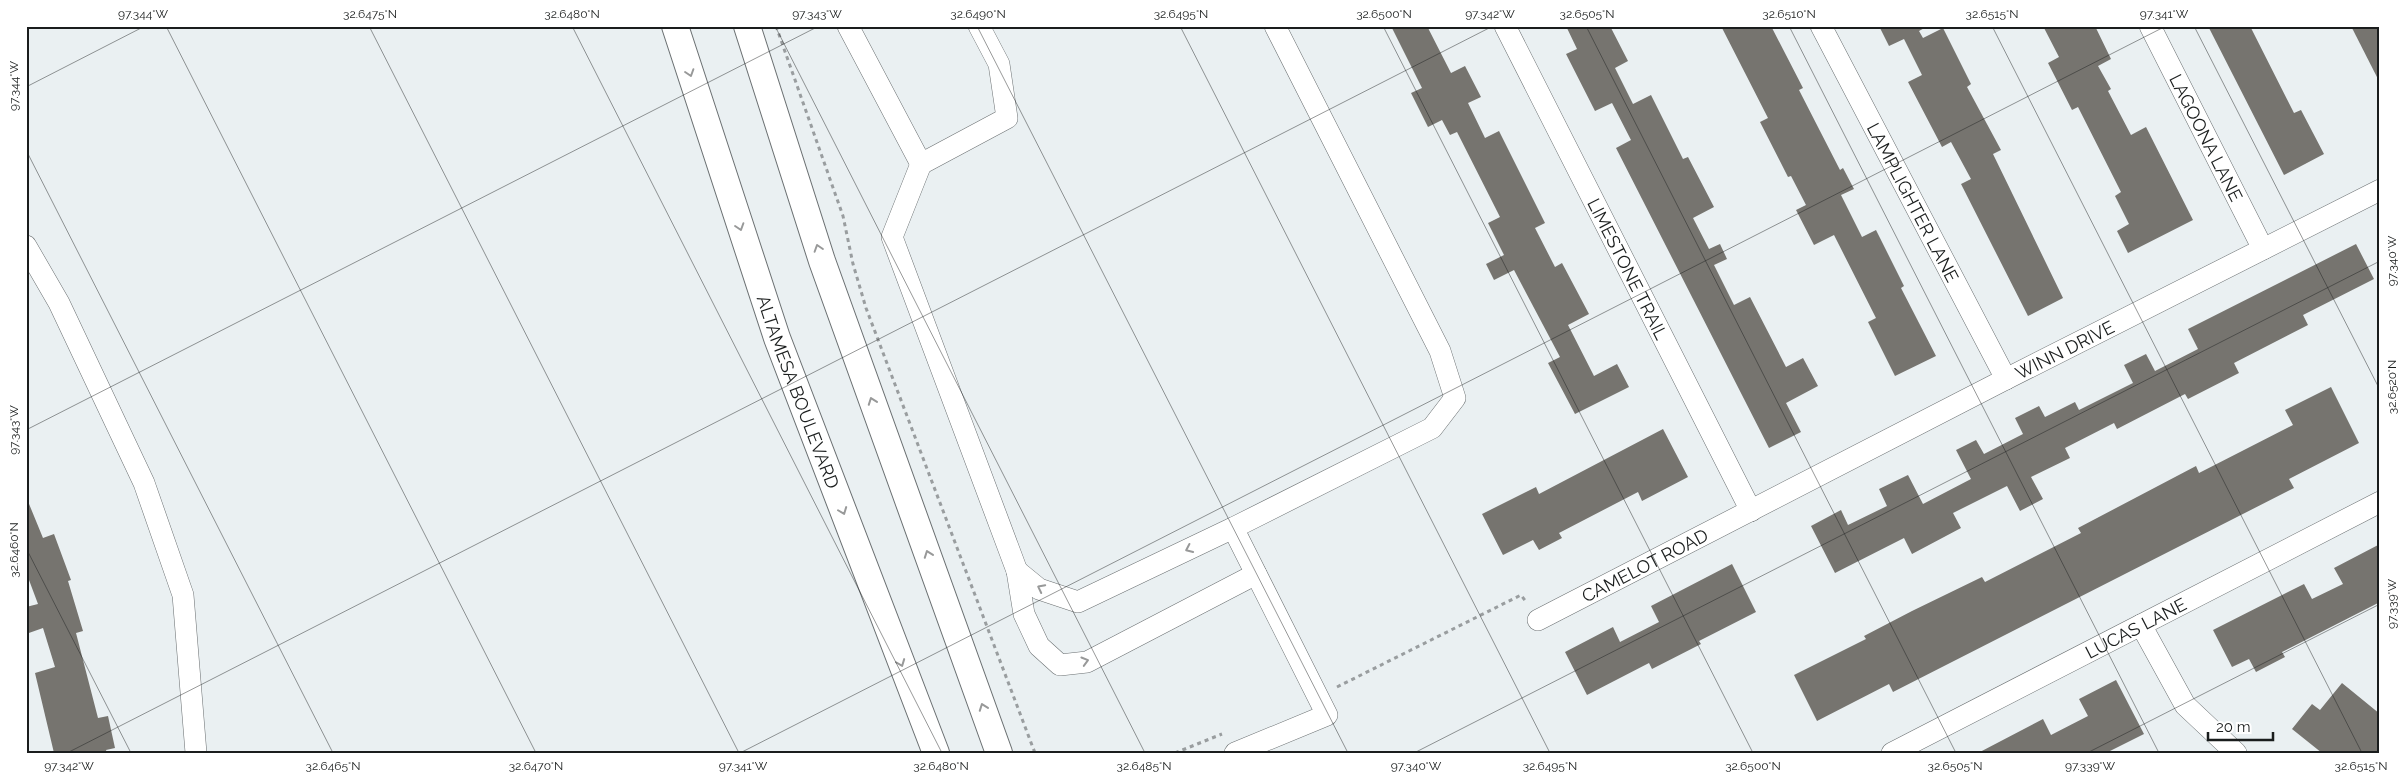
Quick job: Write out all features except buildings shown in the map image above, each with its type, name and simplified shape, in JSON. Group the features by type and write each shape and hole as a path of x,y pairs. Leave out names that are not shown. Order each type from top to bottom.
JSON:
{"main road":[{"name":"ALTAMESA BOULEVARD","path":"675,26 777,338 936,753"},
{"path":"747,26 822,261 999,753"}],"street":[{"path":"848,26 921,164"},
{"path":"979,26 999,64 1007,118 921,164 892,237 1017,571 1024,614 1040,646 1060,666 1087,662 1256,574"},
{"path":"1017,571 1039,589 1078,602 1233,528 1432,428 1455,398 1440,351 1274,26"},
{"name":"LIMESTONE TRAIL","path":"1504,26 1751,511"},
{"name":"LAMPLIGHTER LANE","path":"1821,26 2006,379"},
{"name":"LAGOONA LANE","path":"2150,26 2263,249"},
{"name":"WINN DRIVE","path":"1751,511 2006,379 2380,190"},
{"path":"26,246 59,303 144,483 183,595 196,753"},
{"name":"LUCAS LANE","path":"1892,753 2380,502"},
{"name":"CAMELOT ROAD","path":"1538,620 1751,511"},
{"path":"1233,528 1327,716 1235,753"},
{"path":"2141,625 2185,705 2236,753"}],"path":[{"path":"776,26 842,216 866,308 1035,753"},
{"path":"1319,697 1521,595 1538,620"},
{"path":"1175,753 1227,733"}]}
